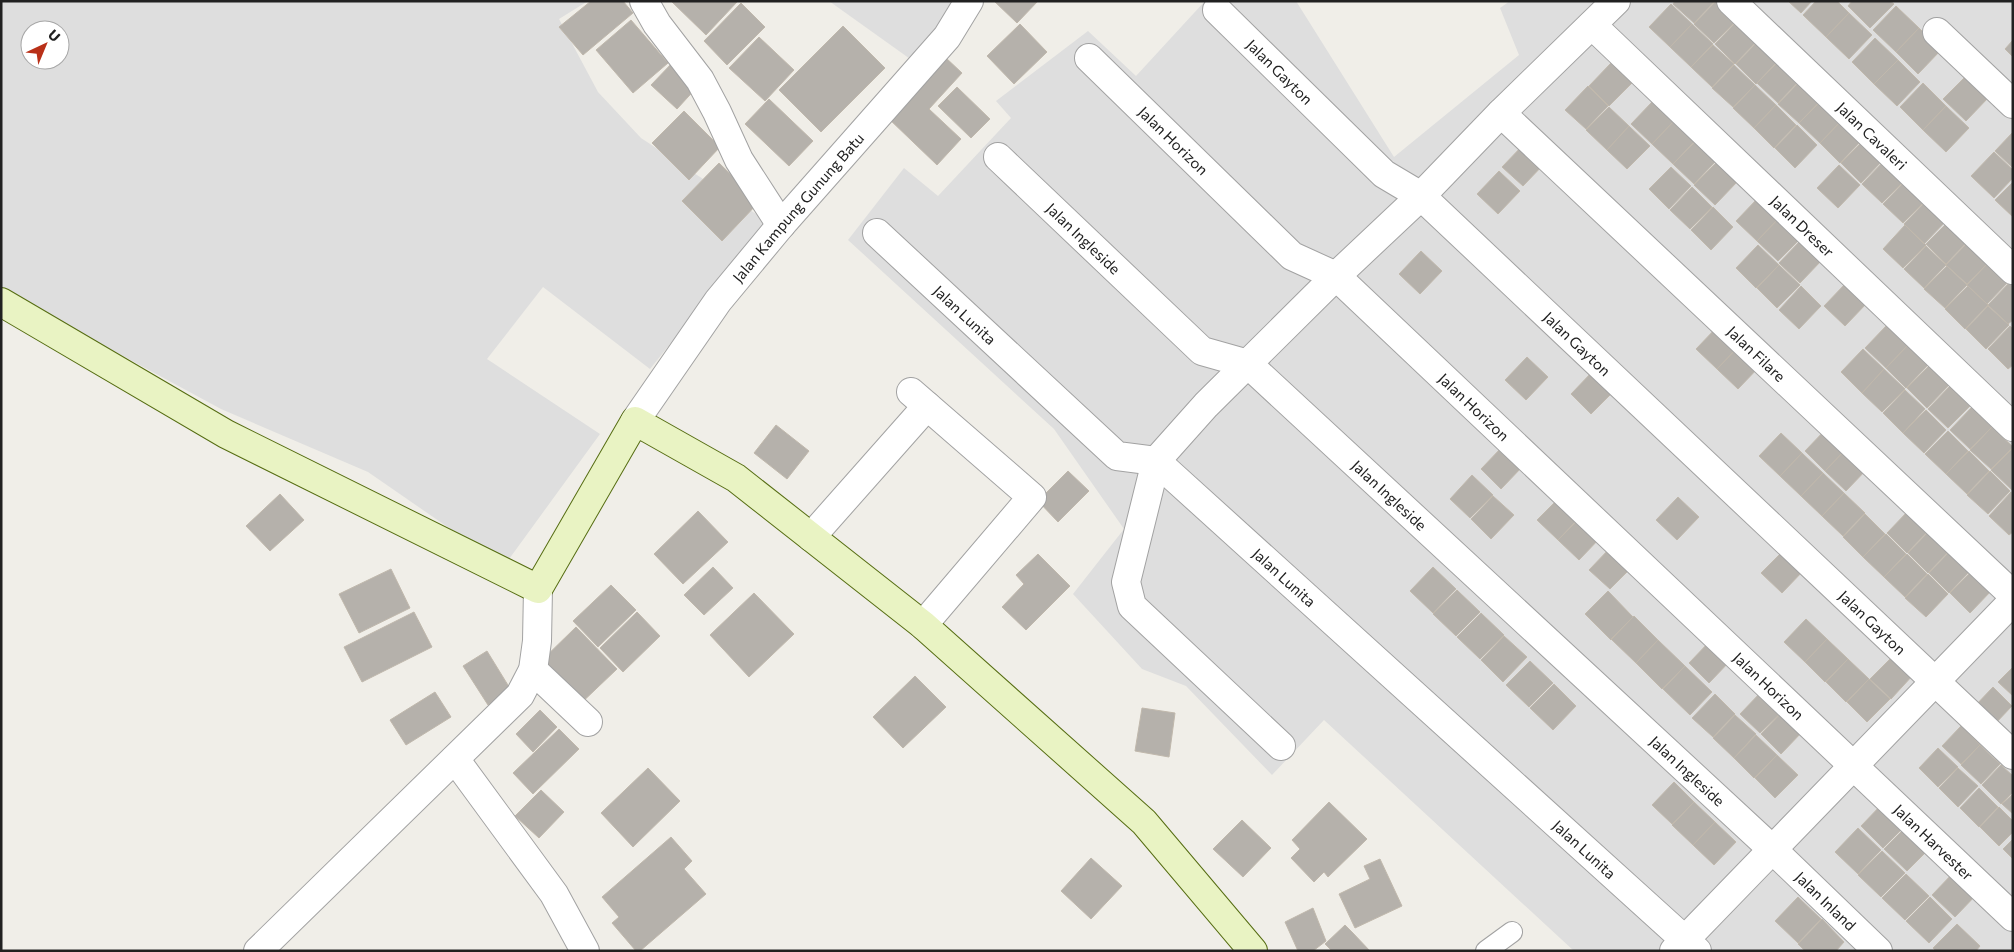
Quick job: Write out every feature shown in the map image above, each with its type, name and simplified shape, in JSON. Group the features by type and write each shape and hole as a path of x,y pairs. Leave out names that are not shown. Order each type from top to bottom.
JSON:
{"street":[{"path":"644,1 657,24 700,80 739,160 781,225"},
{"name":"Jalan Kampung Gunung Batu","path":"634,421 718,301 781,225 947,37 969,1"},
{"path":"1280,746 1132,606 1126,582 1156,461 1206,405 1336,276 1421,196 1501,113 1616,1"},
{"name":"Jalan Cavaleri","path":"1731,1 2013,270"},
{"name":"Jalan Gayton","path":"1217,10 1384,174 1421,196 2013,755"},
{"name":"Jalan Dreser","path":"1592,25 2013,427"},
{"path":"1937,32 2013,104"},
{"name":"Jalan Horizon","path":"1089,58 1292,256 1336,276 1854,766"},
{"name":"Jalan Filare","path":"1501,113 2013,595"},
{"name":"Jalan Ingleside","path":"998,156 1202,351 1248,364 1773,850"},
{"name":"Jalan Lunita","path":"877,233 1117,456 1156,461 1686,947"},
{"path":"1,302 226,434 538,589"},
{"path":"812,537 919,399 1032,497 923,625"},
{"path":"258,951 520,695 533,670 537,641 538,589 634,421 736,478 923,625 1144,822 1252,951"},
{"path":"1686,947 1773,850 2013,601"},
{"path":"533,670 588,722"},
{"path":"455,759 554,894 585,951"},
{"name":"Jalan Harvester","path":"1854,766 2013,917"},
{"name":"Jalan Inland","path":"1773,850 1878,951"}],"lane":[{"path":"1486,951 1512,932"}],"shaded area":[{"path":"1,1 588,1 559,19 598,92 641,138 768,222 650,369 543,287 487,359 600,434 504,566 368,472 221,409 1,290"},
{"path":"829,1 961,1 913,61"},
{"path":"1205,1 1296,1 1394,157 1519,55 1500,8 1510,1 2013,1 2013,951 1574,951 1324,720 1272,775 1186,686 1142,669 1073,594 1124,529 1054,429 848,240 904,168 938,196 1011,118 996,101 1088,31 1136,76"}],"building":[{"path":"591,1 623,1 633,13 583,55 559,27"},
{"path":"671,1 736,1 737,2 706,35"},
{"path":"994,1 1038,1 1017,23"},
{"path":"1675,1 1715,1 1694,23 1673,4"},
{"path":"1716,1 1736,21 1714,43 1694,24"},
{"path":"1788,1 1812,1 1801,13"},
{"path":"1816,1 1837,1 1849,13 1826,37 1803,15"},
{"path":"1852,1 1890,1 1894,4 1870,28 1848,6"},
{"path":"741,3 765,27 727,65 704,41"},
{"path":"1671,4 1692,24 1670,47 1649,27"},
{"path":"1896,6 1919,28 1896,52 1873,30"},
{"path":"1849,13 1872,35 1849,59 1826,37"},
{"path":"631,20 668,63 633,93 596,50"},
{"path":"1737,21 1757,41 1735,64 1715,44"},
{"path":"1020,24 1047,52 1014,84 987,56"},
{"path":"1692,24 1713,44 1691,67 1670,47"},
{"path":"843,26 885,68 821,132 779,90"},
{"path":"1919,28 1941,50 1918,74 1896,52"},
{"path":"759,37 794,70 765,101 729,68"},
{"path":"1875,38 1898,60 1874,84 1852,62"},
{"path":"2013,40 2013,57 2005,49"},
{"path":"1758,41 1778,61 1756,84 1736,64"},
{"path":"1713,45 1734,64 1712,87 1691,67"},
{"path":"945,57 962,73 929,109 961,139 937,165 887,117"},
{"path":"1898,60 1920,82 1897,106 1874,84"},
{"path":"674,61 699,85 677,109 651,85"},
{"path":"1779,61 1800,80 1778,103 1757,83"},
{"path":"1611,63 1632,83 1609,106 1589,86"},
{"path":"1734,65 1755,85 1733,107 1712,88"},
{"path":"1967,75 1989,97 1966,121 1943,99"},
{"path":"1800,81 1821,101 1799,123 1778,104"},
{"path":"1923,83 1946,106 1923,130 1900,107"},
{"path":"1755,85 1776,105 1754,128 1733,108"},
{"path":"1588,86 1608,106 1586,129 1565,110"},
{"path":"957,87 990,119 971,138 938,106"},
{"path":"769,99 813,141 789,166 745,124"},
{"path":"1821,100 1842,120 1820,143 1799,123"},
{"path":"1653,101 1674,121 1652,144 1631,124"},
{"path":"1776,105 1796,125 1774,148 1754,128"},
{"path":"1946,106 1969,128 1946,152 1923,130"},
{"path":"1609,107 1629,126 1607,150 1586,130"},
{"path":"684,111 720,147 689,180 652,143"},
{"path":"1842,120 1862,140 1840,163 1820,143"},
{"path":"1674,121 1695,141 1673,164 1652,144"},
{"path":"1797,125 1817,145 1795,168 1775,148"},
{"path":"1629,126 1650,146 1627,169 1607,150"},
{"path":"2013,132 2013,168 1995,151"},
{"path":"1863,141 1883,160 1861,183 1841,163"},
{"path":"1695,142 1716,161 1694,184 1673,164"},
{"path":"1525,143 1545,163 1523,186 1502,167"},
{"path":"1994,152 2013,170 2013,178 1994,198 1971,176"},
{"path":"1884,161 1904,181 1882,203 1862,184"},
{"path":"1717,162 1737,182 1715,205 1694,185"},
{"path":"719,163 759,202 722,241 682,201"},
{"path":"1839,165 1860,185 1838,208 1817,188"},
{"path":"1671,167 1691,186 1669,209 1649,189"},
{"path":"1499,171 1520,191 1498,214 1477,194"},
{"path":"1905,181 1925,201 1903,223 1883,204"},
{"path":"2013,182 2013,217 1995,200"},
{"path":"1692,187 1712,207 1690,229 1670,210"},
{"path":"1758,198 1779,218 1757,241 1736,221"},
{"path":"1926,201 1946,221 1924,244 1904,224"},
{"path":"1713,207 1733,227 1711,250 1691,230"},
{"path":"1779,218 1800,239 1778,261 1757,241"},
{"path":"1948,222 1968,241 1946,264 1926,244"},
{"path":"1905,225 1926,245 1903,268 1883,249"},
{"path":"1801,240 1822,260 1800,283 1779,263"},
{"path":"1968,242 1989,262 1967,284 1946,265"},
{"path":"1758,245 1779,265 1756,288 1736,268"},
{"path":"1926,246 1946,265 1924,288 1904,269"},
{"path":"1421,251 1442,271 1420,294 1399,274"},
{"path":"1989,262 2009,281 1987,304 1967,285"},
{"path":"1779,265 1800,285 1777,308 1757,288"},
{"path":"1947,266 1967,285 1945,308 1924,289"},
{"path":"2010,282 2013,285 2013,320 2008,324 1988,305"},
{"path":"1846,283 1867,303 1845,326 1824,306"},
{"path":"1801,286 1821,306 1799,329 1779,310"},
{"path":"1968,286 1988,305 1965,329 1945,309"},
{"path":"1988,306 2009,325 1986,349 1966,329"},
{"path":"1887,325 1908,345 1886,368 1865,348"},
{"path":"1718,326 1739,346 1717,369 1696,349"},
{"path":"2010,326 2013,329 2013,365 2008,369 1988,349"},
{"path":"1908,345 1928,365 1906,388 1886,368"},
{"path":"1739,346 1760,366 1738,389 1717,369"},
{"path":"1863,349 1884,369 1862,393 1841,372"},
{"path":"1527,357 1548,377 1526,400 1505,380"},
{"path":"1929,366 1949,385 1927,408 1907,388"},
{"path":"1884,369 1905,389 1882,412 1862,393"},
{"path":"1593,371 1614,391 1591,414 1571,394"},
{"path":"1950,386 1970,406 1948,428 1928,409"},
{"path":"1905,390 1925,409 1903,433 1883,413"},
{"path":"1972,407 1992,427 1970,449 1950,430"},
{"path":"1926,410 1946,430 1924,453 1903,433"},
{"path":"776,425 809,451 787,479 754,453"},
{"path":"1992,427 2013,447 1991,469 1970,450"},
{"path":"1827,428 1847,448 1825,471 1805,451"},
{"path":"1948,431 1968,451 1946,474 1925,454"},
{"path":"1781,433 1802,453 1780,476 1759,456"},
{"path":"1503,446 1523,466 1501,489 1481,469"},
{"path":"1847,448 1868,468 1846,491 1825,471"},
{"path":"2013,448 2013,489 2012,490 1991,470"},
{"path":"1969,451 1989,471 1967,494 1946,474"},
{"path":"1802,453 1823,473 1801,496 1780,476"},
{"path":"1068,471 1089,491 1058,522 1038,501"},
{"path":"1990,471 2010,491 1988,514 1967,495"},
{"path":"1823,473 1844,493 1822,516 1801,496"},
{"path":"1472,475 1493,495 1470,518 1450,499"},
{"path":"2011,492 2013,532 2009,535 1989,516"},
{"path":"1844,493 1865,513 1843,536 1822,516"},
{"path":"280,494 304,520 270,551 246,526"},
{"path":"1493,496 1514,515 1491,539 1471,519"},
{"path":"1560,497 1580,517 1558,540 1537,520"},
{"path":"1678,497 1699,517 1677,540 1656,520"},
{"path":"1909,510 1929,530 1907,553 1887,533"},
{"path":"698,511 728,542 683,584 654,554"},
{"path":"1865,514 1885,534 1863,557 1843,537"},
{"path":"1581,517 1601,537 1579,560 1558,540"},
{"path":"1930,530 1950,550 1928,573 1908,553"},
{"path":"1886,534 1906,554 1884,577 1863,557"},
{"path":"1611,547 1632,567 1610,589 1589,570"},
{"path":"1951,550 1971,570 1949,593 1929,573"},
{"path":"1783,551 1804,570 1782,593 1761,573"},
{"path":"1038,554 1070,586 1026,630 1002,607 1024,584 1016,575"},
{"path":"1907,554 1927,574 1905,597 1884,577"},
{"path":"713,567 733,588 704,615 684,595"},
{"path":"1433,567 1456,589 1433,613 1410,591"},
{"path":"391,569 410,608 359,633 339,594"},
{"path":"1972,571 1992,590 1970,613 1950,593"},
{"path":"1928,574 1948,594 1926,617 1905,598"},
{"path":"611,585 636,610 598,647 573,621"},
{"path":"1457,590 1480,612 1456,636 1433,614"},
{"path":"1608,591 1633,617 1611,640 1585,614"},
{"path":"754,593 794,634 749,677 710,635"},
{"path":"414,612 432,647 362,682 344,647"},
{"path":"637,612 660,636 623,672 600,648"},
{"path":"1481,613 1504,635 1480,659 1457,637"},
{"path":"1634,616 1658,640 1636,663 1611,639"},
{"path":"1806,619 1827,639 1805,662 1784,642"},
{"path":"576,627 617,669 576,708 535,667"},
{"path":"1504,636 1527,657 1503,682 1481,660"},
{"path":"1827,639 1848,659 1825,682 1805,662"},
{"path":"1658,640 1685,666 1662,689 1636,663"},
{"path":"1711,640 1731,660 1709,683 1689,663"},
{"path":"487,651 511,690 488,705 463,666"},
{"path":"1893,656 1913,675 1891,699 1870,679"},
{"path":"1848,659 1869,679 1846,702 1826,682"},
{"path":"1530,661 1553,683 1529,707 1506,685"},
{"path":"1685,666 1712,692 1690,715 1663,689"},
{"path":"2013,667 2013,696 1998,682"},
{"path":"915,676 946,707 903,748 873,717"},
{"path":"1869,679 1890,699 1867,722 1847,702"},
{"path":"1554,684 1576,706 1553,730 1530,708"},
{"path":"1993,687 2012,706 1993,726 1974,707"},
{"path":"1762,691 1783,711 1760,733 1740,714"},
{"path":"435,692 451,717 406,745 390,720"},
{"path":"1715,694 1735,714 1713,737 1692,718"},
{"path":"1142,708 1175,713 1169,757 1135,751"},
{"path":"540,710 557,727 533,752 516,734"},
{"path":"1783,711 1803,731 1781,754 1761,734"},
{"path":"1735,715 1756,734 1734,758 1713,738"},
{"path":"1961,726 1980,745 1961,764 1942,746"},
{"path":"559,729 579,749 533,794 513,773"},
{"path":"1756,735 1777,755 1754,778 1734,758"},
{"path":"1980,745 2000,764 1981,784 1961,765"},
{"path":"1938,748 1958,767 1938,787 1919,768"},
{"path":"1777,755 1798,775 1775,798 1755,778"},
{"path":"2001,765 2013,776 2013,792 2001,804 1982,785"},
{"path":"648,768 680,801 633,847 601,813"},
{"path":"1958,768 1978,786 1958,807 1939,788"},
{"path":"1674,782 1694,802 1672,824 1652,805"},
{"path":"1979,788 1998,807 1979,827 1960,808"},
{"path":"541,790 564,812 539,838 515,816"},
{"path":"2013,794 2013,814 2002,804"},
{"path":"1329,802 1367,839 1328,877 1324,872 1314,882 1291,858 1300,849 1292,840"},
{"path":"1694,802 1715,822 1693,845 1672,825"},
{"path":"1884,802 1907,824 1883,848 1861,826"},
{"path":"1999,807 2013,821 2013,832 1999,846 1980,827"},
{"path":"1242,820 1271,848 1243,877 1213,849"},
{"path":"1715,822 1736,842 1714,865 1693,845"},
{"path":"1908,825 1931,847 1907,871 1884,849"},
{"path":"1858,828 1881,850 1858,874 1835,852"},
{"path":"671,837 692,861 684,869 706,894 640,951 636,951 612,923 619,917 602,897"},
{"path":"2013,839 2013,859 2003,849"},
{"path":"1882,851 1905,873 1881,897 1858,875"},
{"path":"1091,858 1122,886 1091,919 1061,891"},
{"path":"1380,859 1402,906 1355,928 1339,894 1370,879 1364,866"},
{"path":"1955,871 1978,893 1955,917 1932,895"},
{"path":"1906,874 1929,896 1905,920 1882,898"},
{"path":"1798,897 1821,919 1798,943 1775,921"},
{"path":"1930,897 1952,919 1929,943 1906,921"},
{"path":"1313,908 1326,941 1313,951 1298,951 1285,922"},
{"path":"1822,919 1844,942 1836,951 1805,951 1798,944"},
{"path":"1957,924 1980,946 1976,951 1936,951 1933,948"},
{"path":"1345,925 1370,951 1329,951 1331,950 1325,944"}]}
